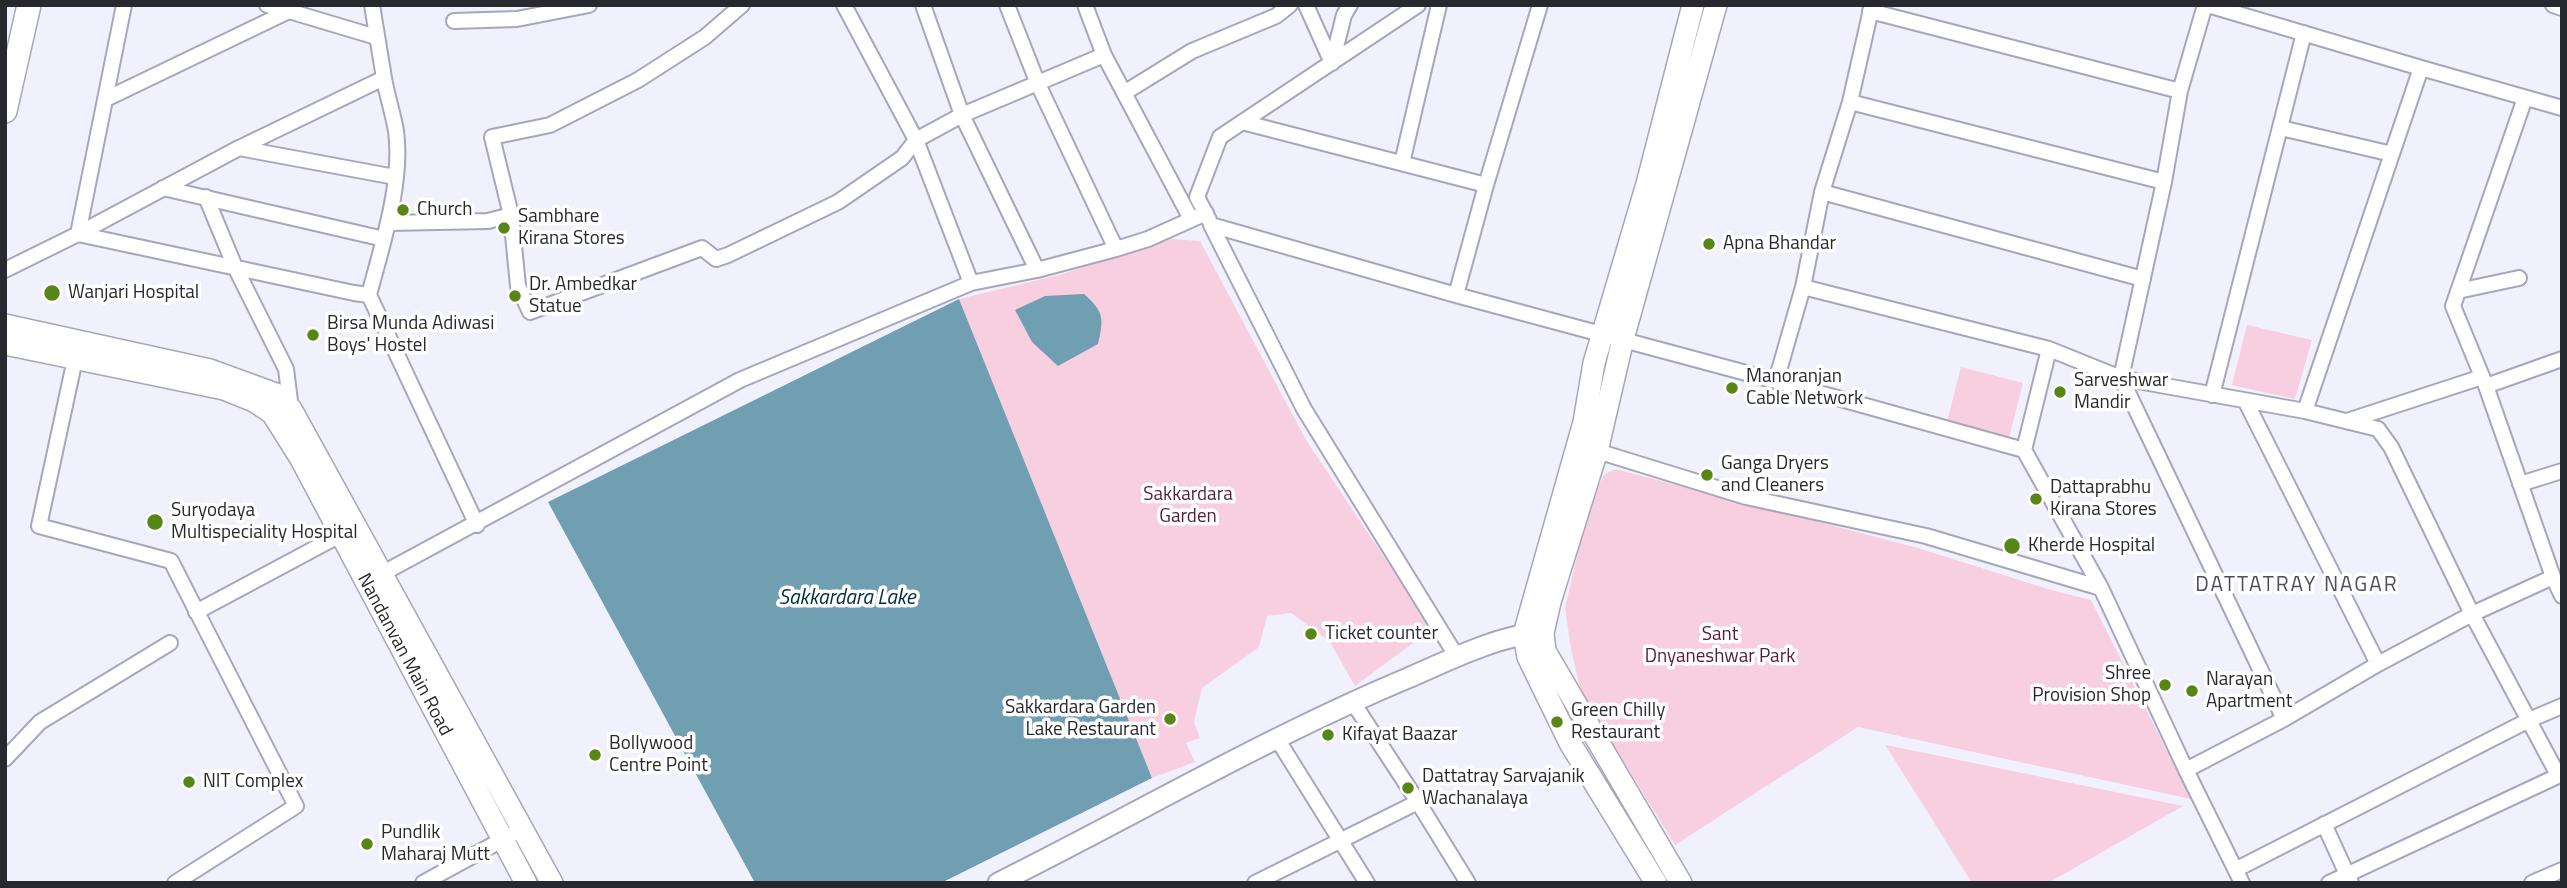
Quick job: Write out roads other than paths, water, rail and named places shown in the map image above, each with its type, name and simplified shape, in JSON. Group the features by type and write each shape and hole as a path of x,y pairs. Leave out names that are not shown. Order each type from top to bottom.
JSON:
{"main road":[{"path":"5,111 29,5"},
{"path":"1563,526 1597,451 1613,336 1647,184 1693,5"},
{"path":"1656,883 1570,743 1528,657 1534,634 1550,602 1594,363 1613,336 1716,5"},
{"path":"5,325 210,370 276,394 291,409 374,578 552,883"},
{"name":"Nandanvan Main Road","path":"5,344 224,389 254,401 272,413 301,459 340,535 374,578 526,883"},
{"path":"1534,634 1681,883"}],"street":[{"path":"78,234 124,5"},
{"path":"267,5 297,10 376,37"},
{"path":"372,5 396,131 395,177 389,223 369,295 477,525"},
{"path":"454,21 517,19 561,8 589,5"},
{"path":"742,5 705,37 638,80 550,125 492,137 512,215 518,286 530,312 702,248 716,259 728,255 838,202 902,158 916,140 962,115 1104,55"},
{"path":"844,5 916,140 971,283"},
{"path":"923,5 962,115 1037,270"},
{"path":"1007,5 1038,84 1116,249"},
{"path":"1085,5 1104,55 1191,219"},
{"path":"1124,93 1192,51 1276,16 1290,5"},
{"path":"1306,5 1332,63"},
{"path":"1332,63 1344,15 1350,5"},
{"path":"1418,5 1220,137 1197,197 1304,409 1457,657"},
{"path":"1402,163 1439,5"},
{"path":"1456,295 1540,5"},
{"path":"2284,719 2121,378 2164,182 2180,91 2206,5 2562,108"},
{"path":"2553,5 2562,8"},
{"path":"1776,381 1803,287 1822,192 1850,102 1871,8 2180,91"},
{"path":"106,99 297,10"},
{"path":"2212,394 2304,33"},
{"path":"2305,411 2421,68"},
{"path":"5,270 239,148 384,78"},
{"path":"2525,98 2453,306 2484,381 2553,578 2562,596"},
{"path":"1850,102 2164,182"},
{"path":"1242,122 1486,185"},
{"path":"2281,128 2392,154"},
{"path":"239,148 395,177"},
{"path":"163,188 384,239"},
{"path":"1822,192 2143,279"},
{"path":"206,197 285,369 291,409"},
{"path":"389,223 488,221 512,215"},
{"path":"374,578 477,525 740,380 971,283 1037,270 1116,249 1147,239 1191,219 1208,219 1456,295 2024,450"},
{"path":"78,234 369,295"},
{"path":"2458,290 2519,278"},
{"path":"1803,287 2049,349 2121,378 2305,411 2378,429 2392,447 2472,614 2560,775 2349,879 2329,883"},
{"path":"2049,349 2024,450 2101,588 2239,876 2324,824 2529,720 2562,706"},
{"path":"75,359 39,526 171,561 296,806 197,877 175,883"},
{"path":"2346,421 2562,359"},
{"path":"2246,402 2378,664"},
{"path":"1597,451 1746,497 1926,536 2101,588"},
{"path":"2520,484 2562,471"},
{"path":"197,612 340,535"},
{"path":"2186,770 2284,719 2378,664 2472,614 2553,578"},
{"path":"998,883 1021,878 1276,737 1352,701 1457,657 1534,634"},
{"path":"5,759 40,722 170,643"},
{"path":"1352,701 1468,883"},
{"path":"1276,737 1367,883"},
{"path":"1255,883 1418,802"},
{"path":"2324,824 2349,879"},
{"path":"423,883 522,829"},
{"path":"2532,883 2562,870"}],"water":[{"path":"1084,294 1101,316 1098,344 1058,366 1032,342 1015,310 1045,296"},
{"name":"Sakkardara Lake","path":"959,299 1152,778 941,883 755,883 548,502"}],"place":[{"name":"Church","path":"403,210"},
{"name":"Sambhare Kirana Stores","path":"504,228"},
{"name":"Apna Bhandar","path":"1709,244"},
{"name":"Wanjari Hospital","path":"52,293"},
{"name":"Dr. Ambedkar Statue","path":"515,296"},
{"name":"Birsa Munda Adiwasi Boys' Hostel","path":"313,335"},
{"name":"Manoranjan Cable Network","path":"1732,388"},
{"name":"Sarveshwar Mandir","path":"2060,392"},
{"name":"Ganga Dryers and Cleaners","path":"1707,475"},
{"name":"Dattaprabhu Kirana Stores","path":"2036,499"},
{"name":"Suryodaya Multispeciality Hospital","path":"155,522"},
{"name":"Kherde Hospital","path":"2012,546"},
{"name":"Ticket counter","path":"1311,634"},
{"name":"Shree Provision Shop","path":"2165,685"},
{"name":"Narayan Apartment","path":"2192,691"},
{"name":"Sakkardara Garden Lake Restaurant","path":"1170,719"},
{"name":"Green Chilly Restaurant","path":"1557,722"},
{"name":"Kifayat Baazar","path":"1328,735"},
{"name":"Bollywood Centre Point","path":"595,755"},
{"name":"NIT Complex","path":"189,782"},
{"name":"Dattatray Sarvajanik Wachanalaya","path":"1408,788"},
{"name":"Pundlik Maharaj Mutt","path":"367,844"}],"district":[{"name":"DATTATRAY NAGAR","path":"2297,586"}],"park label":[{"name":"Sakkardara Garden","path":"1188,506"},
{"name":"Sant Dnyaneshwar Park","path":"1720,646"}]}
